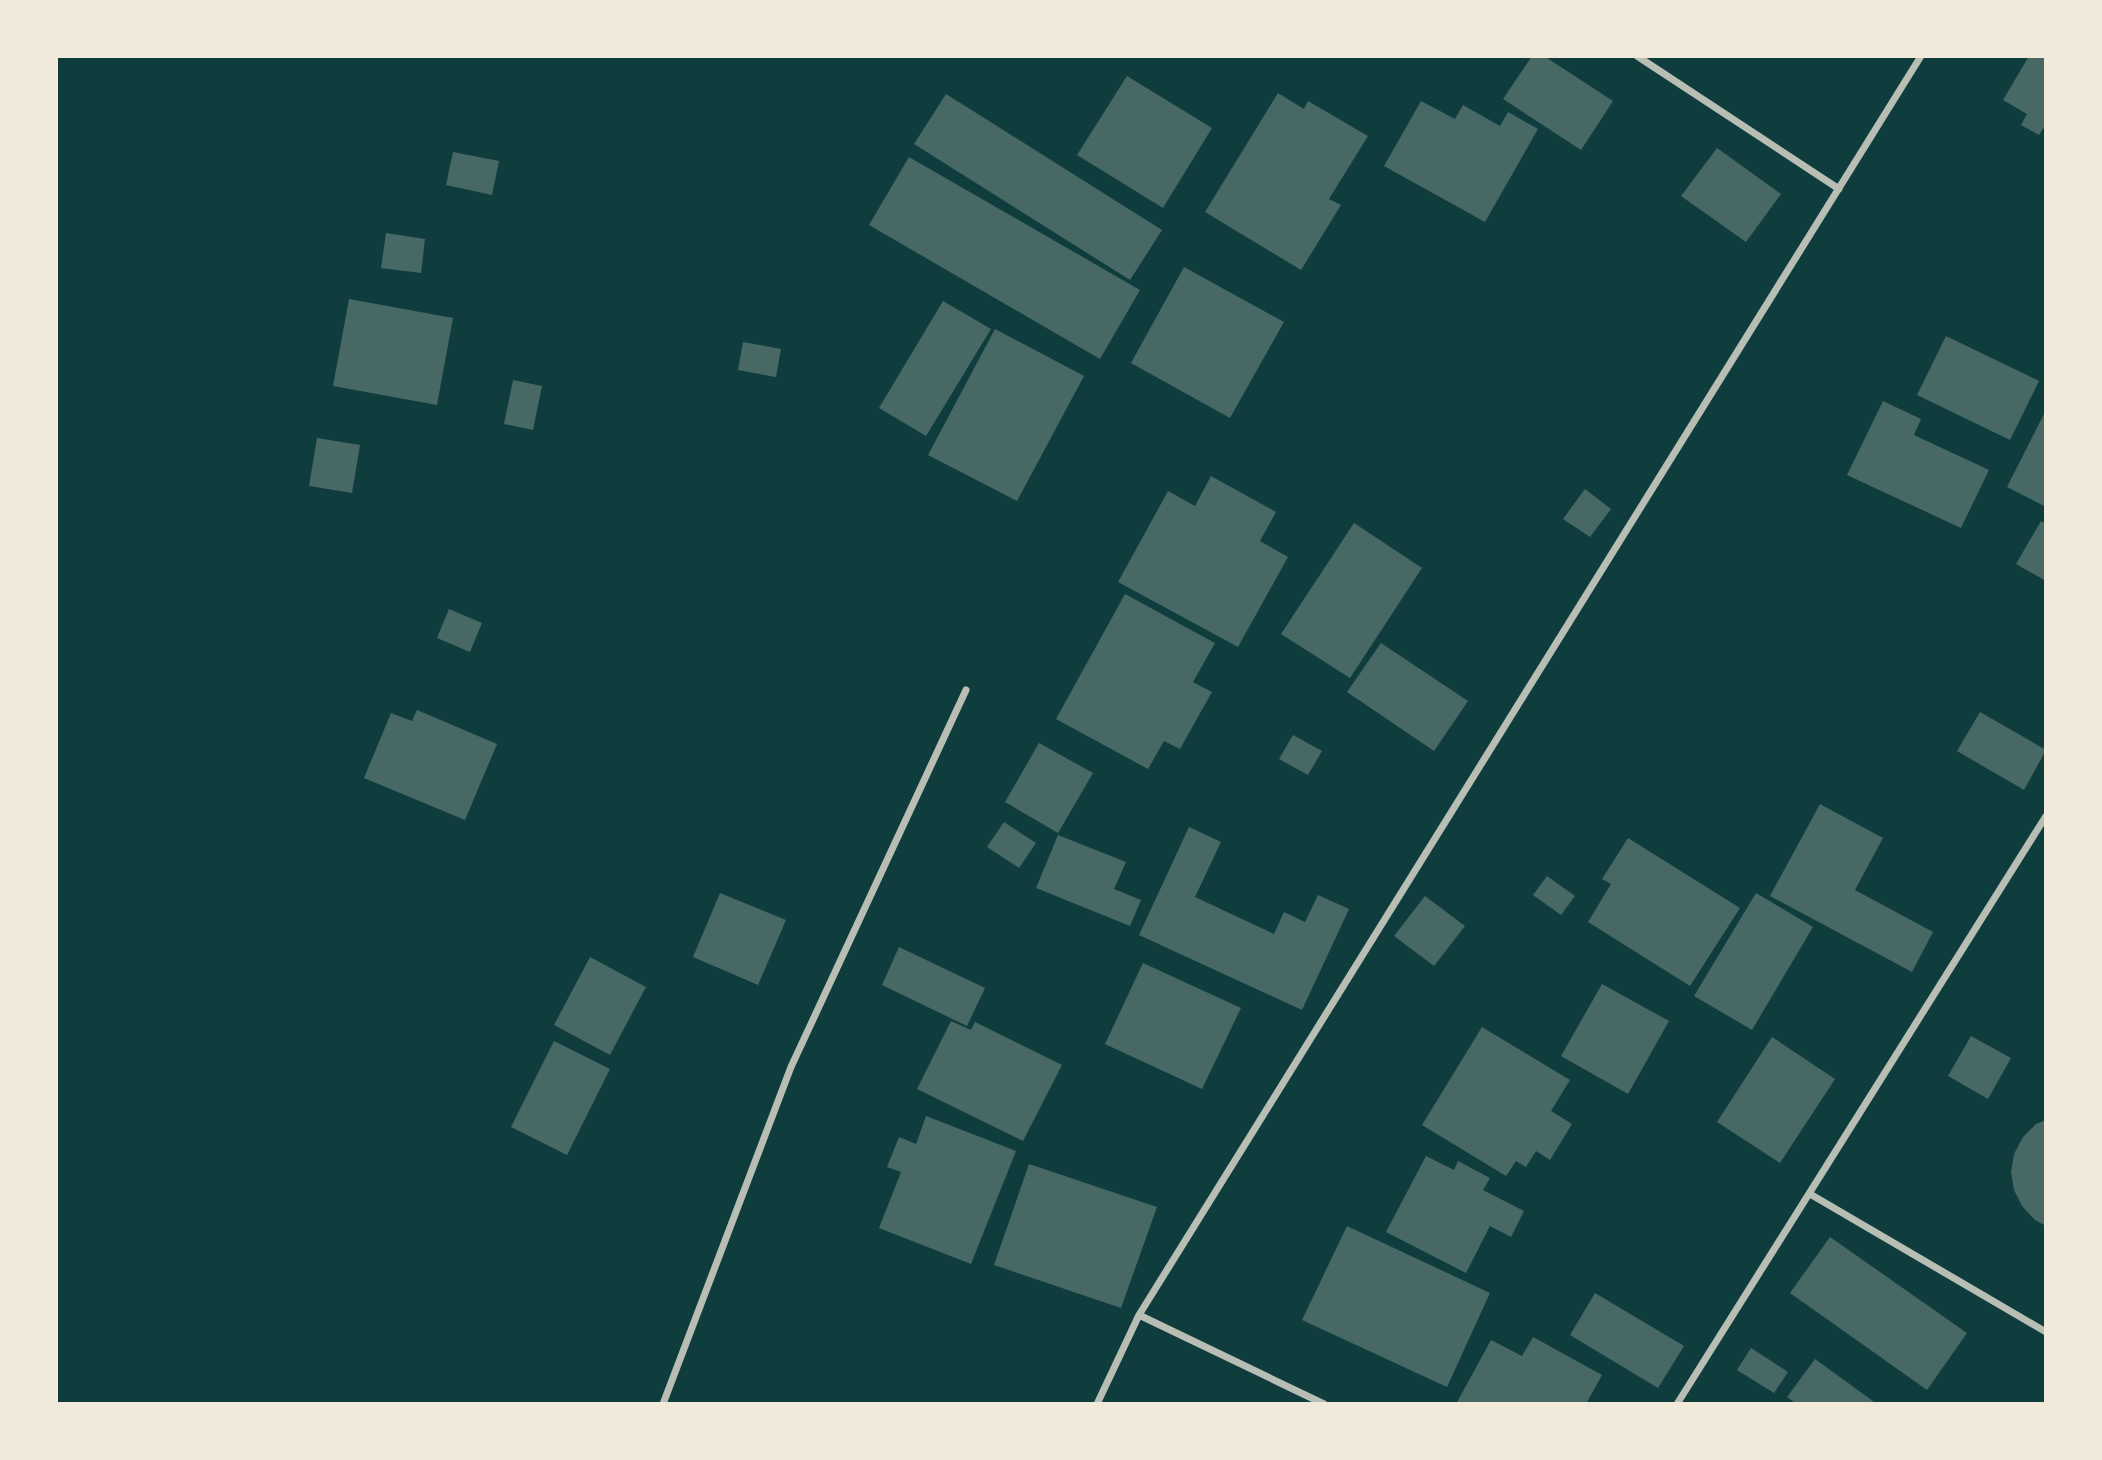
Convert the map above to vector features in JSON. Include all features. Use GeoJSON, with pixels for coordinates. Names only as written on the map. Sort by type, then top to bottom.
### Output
{"type":"FeatureCollection","features":[{"type":"Feature","properties":{"kind":"street"},"geometry":{"type":"LineString","coordinates":[[1637,56],[1839,189]]}},
{"type":"Feature","properties":{"kind":"street"},"geometry":{"type":"LineString","coordinates":[[1097,1404],[1139,1315],[1921,56]]}},
{"type":"Feature","properties":{"kind":"street"},"geometry":{"type":"LineString","coordinates":[[663,1404],[791,1067],[965,691]]}},
{"type":"Feature","properties":{"kind":"street"},"geometry":{"type":"LineString","coordinates":[[1677,1404],[2046,816]]}},
{"type":"Feature","properties":{"kind":"street"},"geometry":{"type":"LineString","coordinates":[[1810,1194],[2046,1332]]}},
{"type":"Feature","properties":{"kind":"street"},"geometry":{"type":"LineString","coordinates":[[1139,1315],[1324,1404]]}},
{"type":"Feature","properties":{"kind":"building"},"geometry":{"type":"Polygon","coordinates":[[[1532,56],[1544,56],[1613,101],[1581,150],[1503,99],[1532,56]]]}},
{"type":"Feature","properties":{"kind":"building"},"geometry":{"type":"Polygon","coordinates":[[[2029,56],[2046,56],[2046,124],[2039,135],[2021,125],[2027,114],[2003,100],[2029,56]]]}},
{"type":"Feature","properties":{"kind":"building"},"geometry":{"type":"Polygon","coordinates":[[[1127,76],[1212,128],[1163,208],[1077,155],[1127,76]]]}},
{"type":"Feature","properties":{"kind":"building"},"geometry":{"type":"Polygon","coordinates":[[[1278,93],[1304,109],[1308,101],[1368,136],[1329,199],[1341,205],[1301,270],[1205,212],[1278,93]]]}},
{"type":"Feature","properties":{"kind":"building"},"geometry":{"type":"Polygon","coordinates":[[[946,94],[1162,230],[1130,280],[914,144],[946,94]]]}},
{"type":"Feature","properties":{"kind":"building"},"geometry":{"type":"Polygon","coordinates":[[[1421,101],[1455,119],[1463,105],[1500,126],[1508,112],[1538,129],[1485,222],[1384,166],[1421,101]]]}},
{"type":"Feature","properties":{"kind":"building"},"geometry":{"type":"Polygon","coordinates":[[[1717,148],[1781,194],[1746,242],[1681,196],[1717,148]]]}},
{"type":"Feature","properties":{"kind":"building"},"geometry":{"type":"Polygon","coordinates":[[[453,152],[499,161],[492,195],[446,185],[453,152]]]}},
{"type":"Feature","properties":{"kind":"building"},"geometry":{"type":"Polygon","coordinates":[[[909,157],[1140,290],[1100,359],[869,225],[909,157]]]}},
{"type":"Feature","properties":{"kind":"building"},"geometry":{"type":"Polygon","coordinates":[[[386,233],[425,239],[421,273],[381,268],[386,233]]]}},
{"type":"Feature","properties":{"kind":"building"},"geometry":{"type":"Polygon","coordinates":[[[1184,267],[1284,322],[1230,418],[1131,363],[1184,267]]]}},
{"type":"Feature","properties":{"kind":"building"},"geometry":{"type":"Polygon","coordinates":[[[349,299],[453,318],[437,405],[333,386],[349,299]]]}},
{"type":"Feature","properties":{"kind":"building"},"geometry":{"type":"Polygon","coordinates":[[[943,301],[991,329],[926,436],[879,408],[943,301]]]}},
{"type":"Feature","properties":{"kind":"building"},"geometry":{"type":"Polygon","coordinates":[[[995,329],[1084,376],[1017,501],[928,455],[995,329]]]}},
{"type":"Feature","properties":{"kind":"building"},"geometry":{"type":"Polygon","coordinates":[[[1946,336],[2039,381],[2010,440],[1917,395],[1946,336]]]}},
{"type":"Feature","properties":{"kind":"building"},"geometry":{"type":"Polygon","coordinates":[[[743,342],[781,349],[776,377],[738,370],[743,342]]]}},
{"type":"Feature","properties":{"kind":"building"},"geometry":{"type":"Polygon","coordinates":[[[513,380],[542,386],[533,430],[504,424],[513,380]]]}},
{"type":"Feature","properties":{"kind":"building"},"geometry":{"type":"Polygon","coordinates":[[[1883,401],[1921,419],[1914,435],[1989,470],[1961,528],[1847,475],[1883,401]]]}},
{"type":"Feature","properties":{"kind":"building"},"geometry":{"type":"Polygon","coordinates":[[[2046,410],[2046,507],[2007,487],[2046,410]]]}},
{"type":"Feature","properties":{"kind":"building"},"geometry":{"type":"Polygon","coordinates":[[[317,438],[360,445],[352,493],[309,486],[317,438]]]}},
{"type":"Feature","properties":{"kind":"building"},"geometry":{"type":"Polygon","coordinates":[[[1211,476],[1276,512],[1260,541],[1288,557],[1238,647],[1118,582],[1168,491],[1195,506],[1211,476]]]}},
{"type":"Feature","properties":{"kind":"building"},"geometry":{"type":"Polygon","coordinates":[[[1585,489],[1611,509],[1590,537],[1563,519],[1585,489]]]}},
{"type":"Feature","properties":{"kind":"building"},"geometry":{"type":"Polygon","coordinates":[[[2041,521],[2046,524],[2046,581],[2016,564],[2041,521]]]}},
{"type":"Feature","properties":{"kind":"building"},"geometry":{"type":"Polygon","coordinates":[[[1354,523],[1422,568],[1350,678],[1281,634],[1354,523]]]}},
{"type":"Feature","properties":{"kind":"building"},"geometry":{"type":"Polygon","coordinates":[[[1125,594],[1215,643],[1193,682],[1212,692],[1180,749],[1164,741],[1148,769],[1056,719],[1125,594]]]}},
{"type":"Feature","properties":{"kind":"building"},"geometry":{"type":"Polygon","coordinates":[[[449,609],[482,623],[470,652],[437,638],[449,609]]]}},
{"type":"Feature","properties":{"kind":"building"},"geometry":{"type":"Polygon","coordinates":[[[1381,643],[1468,701],[1434,751],[1347,692],[1381,643]]]}},
{"type":"Feature","properties":{"kind":"building"},"geometry":{"type":"Polygon","coordinates":[[[417,710],[497,744],[465,820],[364,778],[391,713],[412,721],[417,710]]]}},
{"type":"Feature","properties":{"kind":"building"},"geometry":{"type":"Polygon","coordinates":[[[1980,712],[2046,750],[2024,790],[1957,751],[1980,712]]]}},
{"type":"Feature","properties":{"kind":"building"},"geometry":{"type":"Polygon","coordinates":[[[1293,735],[1322,751],[1308,775],[1279,759],[1293,735]]]}},
{"type":"Feature","properties":{"kind":"building"},"geometry":{"type":"Polygon","coordinates":[[[1039,743],[1093,773],[1058,833],[1005,802],[1039,743]]]}},
{"type":"Feature","properties":{"kind":"building"},"geometry":{"type":"Polygon","coordinates":[[[1820,804],[1883,838],[1855,890],[1933,932],[1912,972],[1770,896],[1820,804]]]}},
{"type":"Feature","properties":{"kind":"building"},"geometry":{"type":"Polygon","coordinates":[[[1004,822],[1036,843],[1019,868],[987,847],[1004,822]]]}},
{"type":"Feature","properties":{"kind":"building"},"geometry":{"type":"Polygon","coordinates":[[[1189,827],[1221,842],[1195,897],[1274,934],[1284,912],[1305,922],[1318,895],[1349,909],[1302,1010],[1139,935],[1189,827]]]}},
{"type":"Feature","properties":{"kind":"building"},"geometry":{"type":"Polygon","coordinates":[[[1058,835],[1126,862],[1114,889],[1141,900],[1130,926],[1036,888],[1058,835]]]}},
{"type":"Feature","properties":{"kind":"building"},"geometry":{"type":"Polygon","coordinates":[[[1628,838],[1740,908],[1690,986],[1588,922],[1611,884],[1602,879],[1628,838]]]}},
{"type":"Feature","properties":{"kind":"building"},"geometry":{"type":"Polygon","coordinates":[[[1547,876],[1575,896],[1561,915],[1533,895],[1547,876]]]}},
{"type":"Feature","properties":{"kind":"building"},"geometry":{"type":"Polygon","coordinates":[[[720,893],[786,920],[758,985],[693,957],[720,893]]]}},
{"type":"Feature","properties":{"kind":"building"},"geometry":{"type":"Polygon","coordinates":[[[1756,893],[1813,927],[1752,1030],[1694,996],[1756,893]]]}},
{"type":"Feature","properties":{"kind":"building"},"geometry":{"type":"Polygon","coordinates":[[[1425,896],[1465,926],[1434,966],[1394,936],[1425,896]]]}},
{"type":"Feature","properties":{"kind":"building"},"geometry":{"type":"Polygon","coordinates":[[[899,947],[985,988],[967,1026],[882,985],[899,947]]]}},
{"type":"Feature","properties":{"kind":"building"},"geometry":{"type":"Polygon","coordinates":[[[590,957],[646,987],[610,1055],[554,1025],[590,957]]]}},
{"type":"Feature","properties":{"kind":"building"},"geometry":{"type":"Polygon","coordinates":[[[1143,963],[1241,1008],[1202,1089],[1105,1044],[1143,963]]]}},
{"type":"Feature","properties":{"kind":"building"},"geometry":{"type":"Polygon","coordinates":[[[1602,984],[1669,1021],[1628,1094],[1561,1056],[1602,984]]]}},
{"type":"Feature","properties":{"kind":"building"},"geometry":{"type":"Polygon","coordinates":[[[951,1021],[971,1030],[975,1022],[1062,1065],[1023,1141],[917,1089],[951,1021]]]}},
{"type":"Feature","properties":{"kind":"building"},"geometry":{"type":"Polygon","coordinates":[[[1482,1027],[1570,1080],[1551,1111],[1572,1124],[1550,1160],[1536,1151],[1526,1167],[1516,1161],[1506,1176],[1422,1125],[1482,1027]]]}},
{"type":"Feature","properties":{"kind":"building"},"geometry":{"type":"Polygon","coordinates":[[[1971,1036],[2011,1058],[1988,1099],[1948,1076],[1971,1036]]]}},
{"type":"Feature","properties":{"kind":"building"},"geometry":{"type":"Polygon","coordinates":[[[1772,1037],[1835,1079],[1780,1163],[1717,1122],[1772,1037]]]}},
{"type":"Feature","properties":{"kind":"building"},"geometry":{"type":"Polygon","coordinates":[[[554,1041],[610,1069],[567,1155],[511,1127],[554,1041]]]}},
{"type":"Feature","properties":{"kind":"building"},"geometry":{"type":"Polygon","coordinates":[[[926,1116],[1016,1151],[971,1264],[879,1228],[901,1172],[887,1167],[899,1137],[916,1144],[926,1116]]]}},
{"type":"Feature","properties":{"kind":"building"},"geometry":{"type":"Polygon","coordinates":[[[2046,1120],[2046,1226],[2035,1220],[2022,1206],[2014,1190],[2011,1172],[2014,1154],[2023,1137],[2036,1124],[2046,1120]]]}},
{"type":"Feature","properties":{"kind":"building"},"geometry":{"type":"Polygon","coordinates":[[[1426,1156],[1454,1170],[1458,1161],[1490,1178],[1483,1190],[1524,1211],[1511,1237],[1490,1226],[1466,1273],[1386,1232],[1426,1156]]]}},
{"type":"Feature","properties":{"kind":"building"},"geometry":{"type":"Polygon","coordinates":[[[1029,1164],[1157,1207],[1121,1308],[994,1265],[1029,1164]]]}},
{"type":"Feature","properties":{"kind":"building"},"geometry":{"type":"Polygon","coordinates":[[[1347,1226],[1490,1293],[1447,1387],[1302,1320],[1347,1226]]]}},
{"type":"Feature","properties":{"kind":"building"},"geometry":{"type":"Polygon","coordinates":[[[1830,1237],[1967,1333],[1927,1390],[1790,1293],[1830,1237]]]}},
{"type":"Feature","properties":{"kind":"building"},"geometry":{"type":"Polygon","coordinates":[[[1595,1293],[1684,1346],[1658,1388],[1570,1335],[1595,1293]]]}},
{"type":"Feature","properties":{"kind":"building"},"geometry":{"type":"Polygon","coordinates":[[[1533,1337],[1602,1375],[1586,1404],[1456,1404],[1491,1340],[1522,1356],[1533,1337]]]}},
{"type":"Feature","properties":{"kind":"building"},"geometry":{"type":"Polygon","coordinates":[[[1751,1348],[1788,1372],[1774,1393],[1737,1370],[1751,1348]]]}},
{"type":"Feature","properties":{"kind":"building"},"geometry":{"type":"Polygon","coordinates":[[[1815,1359],[1877,1404],[1797,1404],[1787,1397],[1815,1359]]]}}]}
